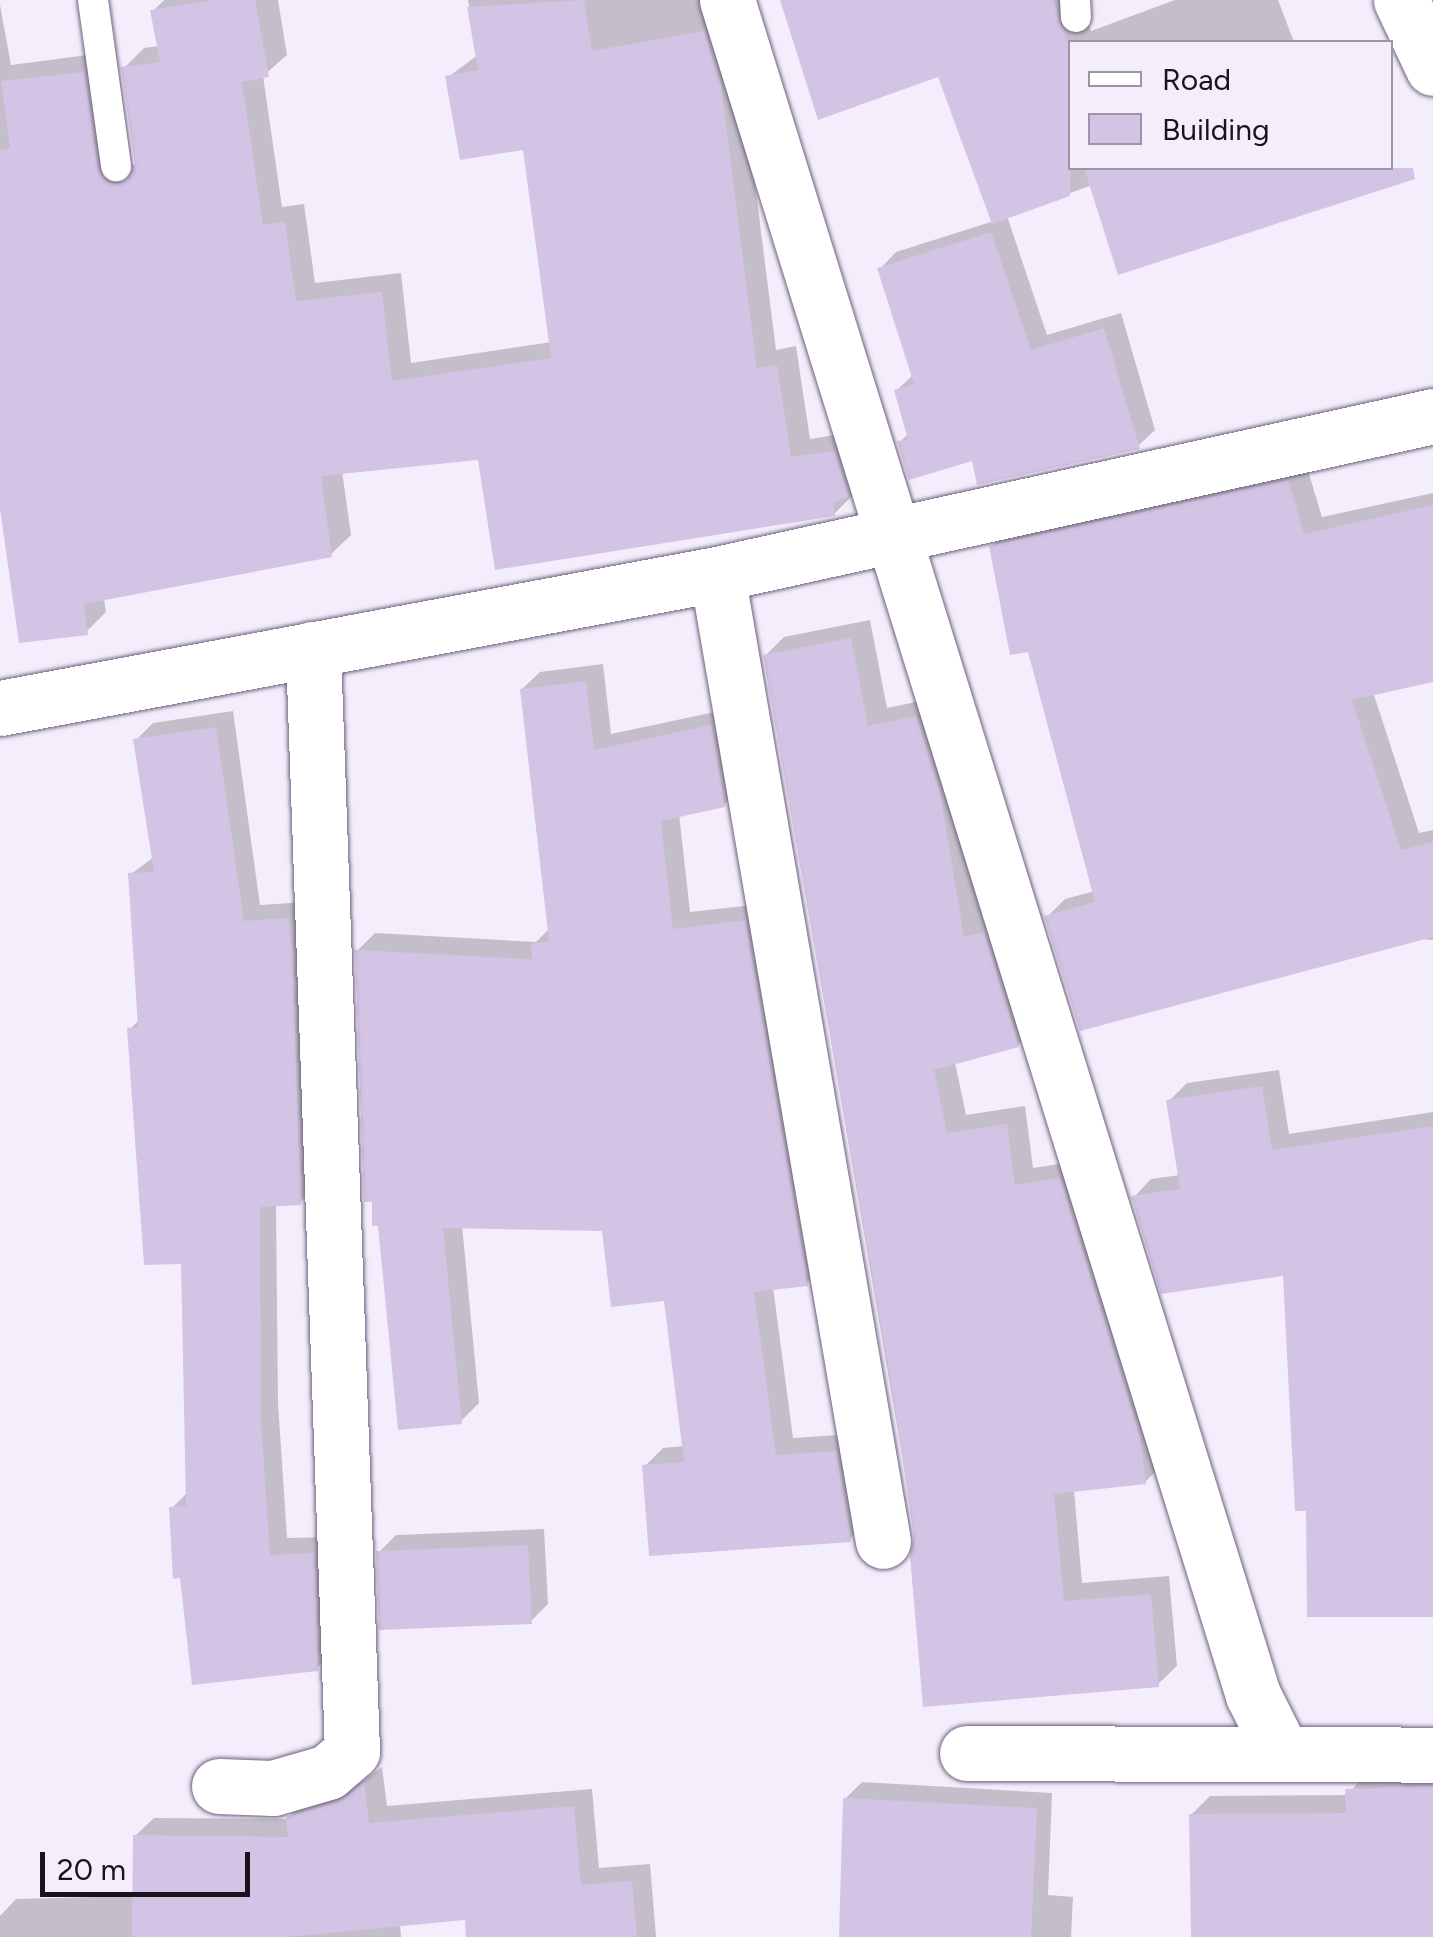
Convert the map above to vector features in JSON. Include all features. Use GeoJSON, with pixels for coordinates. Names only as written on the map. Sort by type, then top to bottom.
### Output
{"type":"FeatureCollection","features":[{"type":"Feature","properties":{"kind":"street"},"geometry":{"type":"LineString","coordinates":[[727,0],[1258,1708],[1282,1753]]}},
{"type":"Feature","properties":{"kind":"street"},"geometry":{"type":"LineString","coordinates":[[1401,0],[1433,68]]}},
{"type":"Feature","properties":{"kind":"street"},"geometry":{"type":"LineString","coordinates":[[0,708],[717,574],[890,531],[1433,416]]}},
{"type":"Feature","properties":{"kind":"street"},"geometry":{"type":"LineString","coordinates":[[717,574],[883,1541]]}},
{"type":"Feature","properties":{"kind":"street"},"geometry":{"type":"LineString","coordinates":[[218,1786],[273,1788],[328,1772],[352,1751],[313,649]]}},
{"type":"Feature","properties":{"kind":"street"},"geometry":{"type":"LineString","coordinates":[[967,1753],[1433,1755]]}},
{"type":"Feature","properties":{"kind":"lane"},"geometry":{"type":"LineString","coordinates":[[94,0],[116,166]]}},
{"type":"Feature","properties":{"kind":"building"},"geometry":{"type":"Polygon","coordinates":[[[213,0],[255,0],[269,77],[242,82],[263,225],[285,222],[296,301],[382,292],[392,381],[551,358],[523,150],[460,160],[445,76],[478,70],[467,7],[584,0],[592,51],[704,31],[721,86],[757,368],[777,365],[791,457],[834,451],[849,497],[833,502],[835,516],[495,570],[478,460],[321,476],[332,557],[84,604],[88,635],[19,643],[0,509],[0,150],[10,148],[1,81],[84,72],[98,170],[108,183],[120,184],[135,164],[121,67],[160,62],[150,10],[213,0]]]}},
{"type":"Feature","properties":{"kind":"building"},"geometry":{"type":"Polygon","coordinates":[[[780,0],[1053,0],[1068,42],[1070,196],[992,224],[938,77],[818,120],[780,0]]]}},
{"type":"Feature","properties":{"kind":"building"},"geometry":{"type":"Polygon","coordinates":[[[1413,168],[1415,179],[1118,275],[1085,170],[1413,168]]]}},
{"type":"Feature","properties":{"kind":"building"},"geometry":{"type":"Polygon","coordinates":[[[991,232],[1031,350],[1104,328],[1140,449],[977,485],[972,461],[909,480],[897,441],[908,440],[894,390],[914,384],[877,268],[991,232]]]}},
{"type":"Feature","properties":{"kind":"building"},"geometry":{"type":"Polygon","coordinates":[[[1288,480],[1304,534],[1433,505],[1433,682],[1352,700],[1401,850],[1433,842],[1433,937],[1080,1031],[1044,916],[1095,902],[1028,652],[1010,655],[989,546],[1288,480]]]}},
{"type":"Feature","properties":{"kind":"building"},"geometry":{"type":"Polygon","coordinates":[[[851,638],[868,726],[916,716],[940,793],[964,937],[984,932],[1019,1047],[934,1070],[947,1133],[1007,1124],[1015,1185],[1060,1178],[1140,1438],[1146,1484],[1054,1494],[1064,1601],[1151,1594],[1159,1687],[923,1707],[910,1556],[914,1536],[892,1388],[763,655],[851,638]]]}},
{"type":"Feature","properties":{"kind":"building"},"geometry":{"type":"Polygon","coordinates":[[[586,681],[594,750],[711,725],[725,807],[661,821],[673,929],[745,920],[808,1286],[754,1292],[776,1455],[836,1451],[851,1542],[649,1556],[642,1465],[684,1462],[664,1301],[611,1307],[602,1231],[443,1228],[462,1424],[398,1430],[378,1226],[372,1226],[372,1202],[364,1202],[355,950],[532,959],[531,944],[549,941],[520,689],[586,681]]]}},
{"type":"Feature","properties":{"kind":"building"},"geometry":{"type":"Polygon","coordinates":[[[216,727],[244,921],[289,918],[301,1205],[260,1207],[261,1421],[270,1555],[314,1553],[318,1671],[192,1685],[180,1578],[173,1579],[169,1507],[186,1506],[181,1264],[144,1265],[127,1028],[138,1027],[128,873],[154,872],[133,739],[216,727]]]}},
{"type":"Feature","properties":{"kind":"building"},"geometry":{"type":"Polygon","coordinates":[[[1262,1086],[1272,1150],[1433,1126],[1433,1617],[1307,1617],[1306,1511],[1295,1511],[1283,1276],[1161,1294],[1131,1196],[1180,1189],[1166,1100],[1262,1086]]]}},
{"type":"Feature","properties":{"kind":"building"},"geometry":{"type":"Polygon","coordinates":[[[528,1545],[532,1624],[379,1630],[376,1551],[528,1545]]]}},
{"type":"Feature","properties":{"kind":"building"},"geometry":{"type":"Polygon","coordinates":[[[364,1782],[369,1823],[574,1806],[581,1885],[632,1881],[637,1937],[466,1937],[465,1920],[287,1937],[132,1937],[133,1835],[288,1837],[286,1817],[337,1802],[364,1782]]]}},
{"type":"Feature","properties":{"kind":"building"},"geometry":{"type":"Polygon","coordinates":[[[1433,1786],[1433,1937],[1191,1937],[1189,1814],[1346,1813],[1345,1789],[1433,1786]]]}},
{"type":"Feature","properties":{"kind":"building"},"geometry":{"type":"Polygon","coordinates":[[[843,1798],[1037,1808],[1031,1937],[839,1937],[843,1798]]]}}]}
